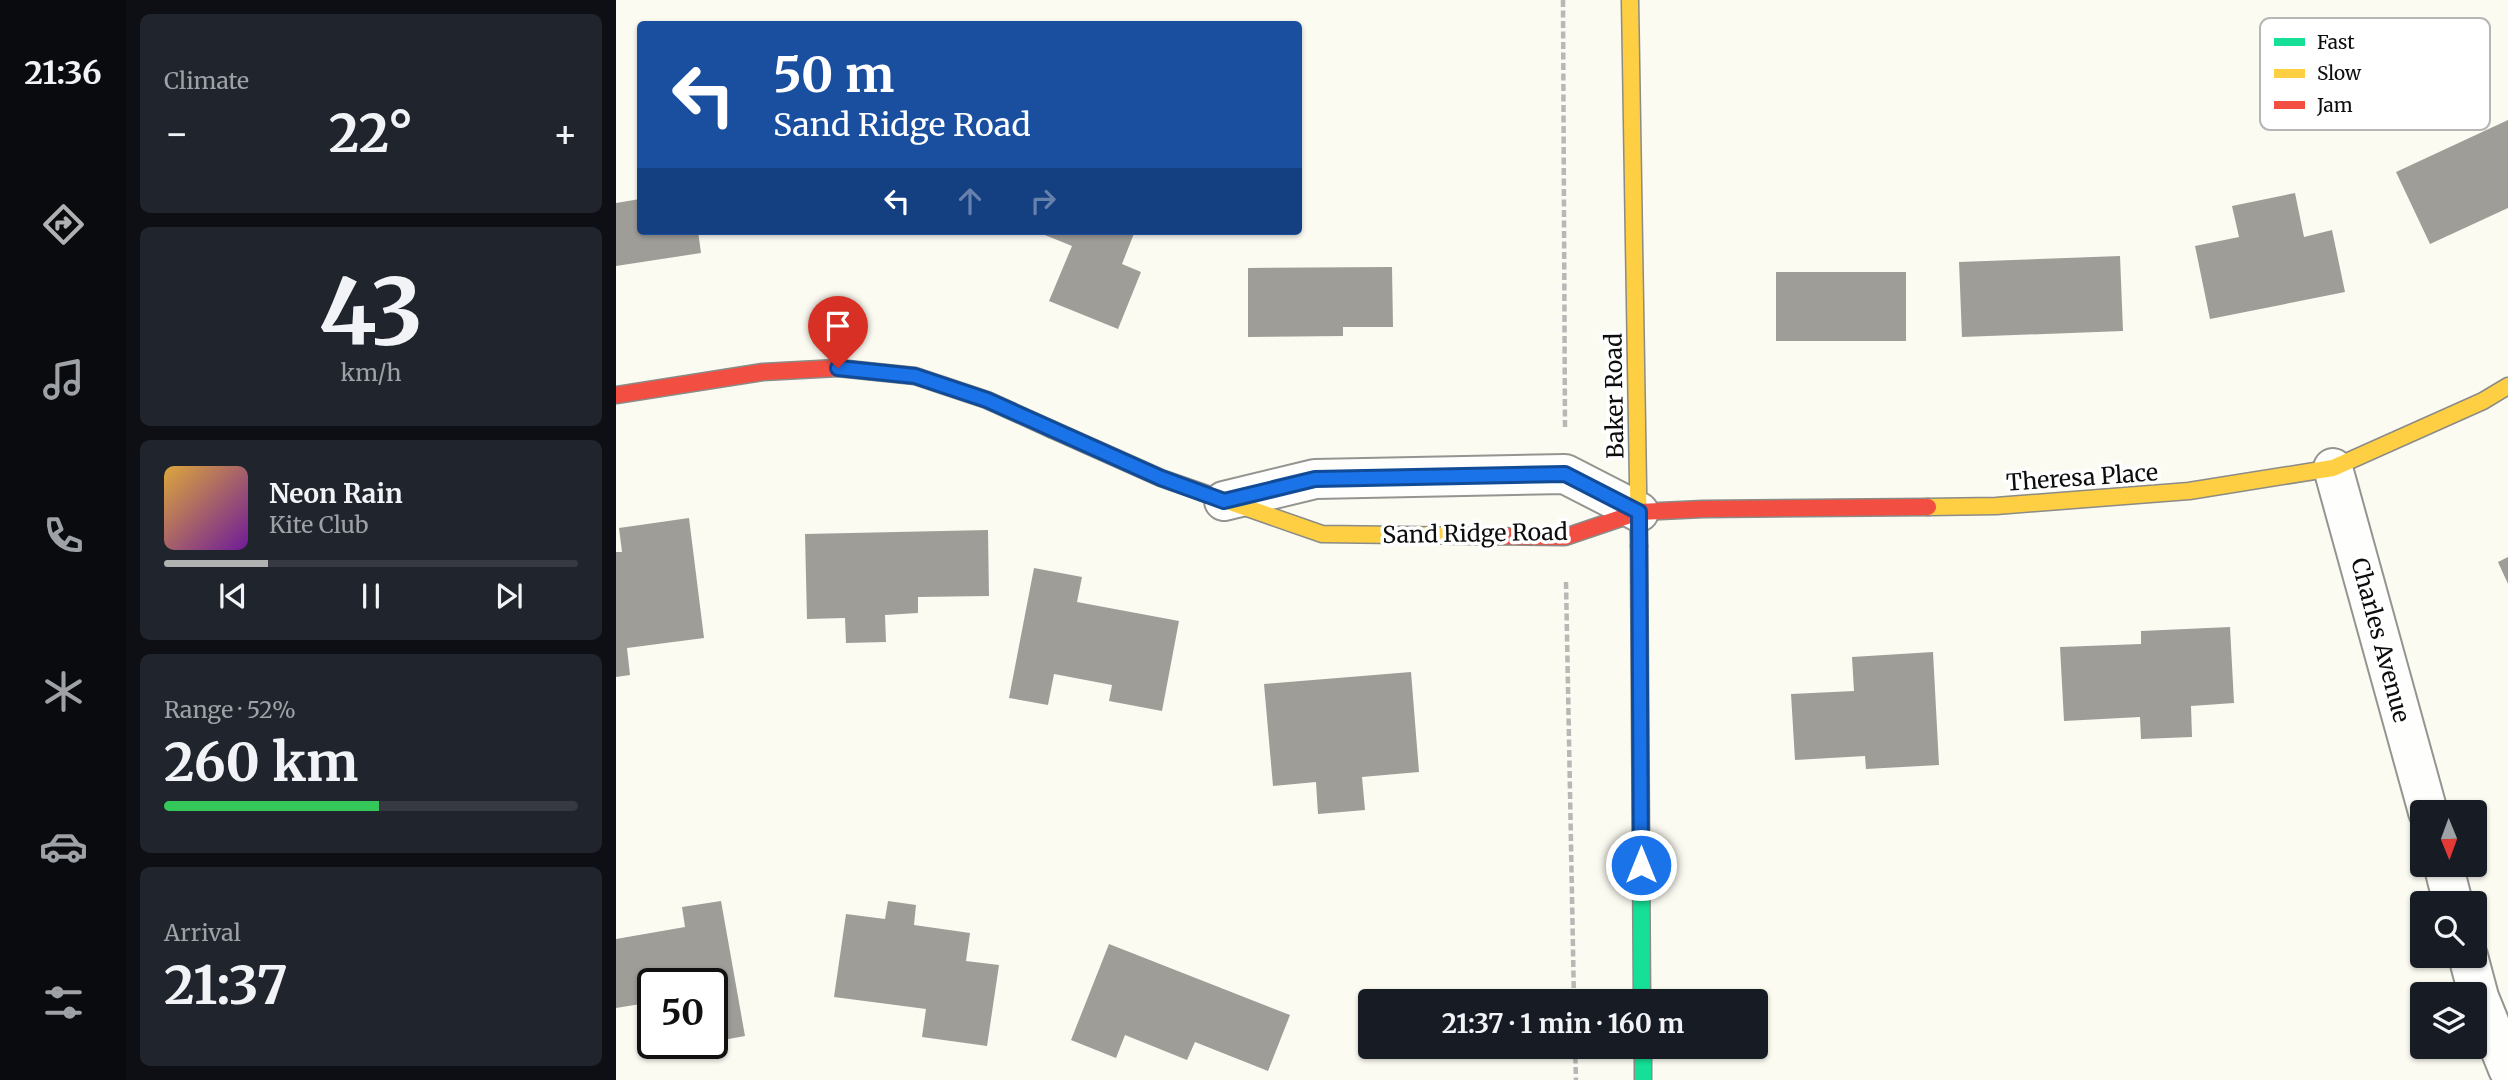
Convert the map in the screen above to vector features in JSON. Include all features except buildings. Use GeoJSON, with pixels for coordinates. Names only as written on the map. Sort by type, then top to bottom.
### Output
{"type":"FeatureCollection","features":[{"type":"Feature","properties":{"kind":"street","name":"Baker Road"},"geometry":{"type":"LineString","coordinates":[[1630,0],[1639,512],[1642,989]]}},
{"type":"Feature","properties":{"kind":"street","name":"Sand Ridge Road"},"geometry":{"type":"LineString","coordinates":[[616,396],[763,372],[838,368],[915,376],[987,400],[1161,478],[1322,534],[1565,537],[1639,512]]}},
{"type":"Feature","properties":{"kind":"street","name":"Theresa Place"},"geometry":{"type":"LineString","coordinates":[[1639,512],[1996,506],[2189,491],[2333,468],[2483,401],[2508,386]]}},
{"type":"Feature","properties":{"kind":"street","name":"Charles Avenue"},"geometry":{"type":"LineString","coordinates":[[2333,468],[2425,800]]}},
{"type":"Feature","properties":{"kind":"street"},"geometry":{"type":"LineString","coordinates":[[1224,501],[1315,479],[1565,474],[1639,512]]}},
{"type":"Feature","properties":{"kind":"street"},"geometry":{"type":"LineString","coordinates":[[2471,968],[2479,997],[2508,1069]]}},
{"type":"Feature","properties":{"kind":"street"},"geometry":{"type":"LineString","coordinates":[[1643,1059],[1643,1080]]}},
{"type":"Feature","properties":{"kind":"path"},"geometry":{"type":"LineString","coordinates":[[1575,1059],[1576,1080]]}},
{"type":"Feature","properties":{"kind":"traffic: fast"},"geometry":{"type":"LineString","coordinates":[[1639,546],[1642,989]]}},
{"type":"Feature","properties":{"kind":"traffic: fast"},"geometry":{"type":"LineString","coordinates":[[1643,1059],[1643,1080]]}},
{"type":"Feature","properties":{"kind":"traffic: slow"},"geometry":{"type":"LineString","coordinates":[[1630,0],[1639,546]]}},
{"type":"Feature","properties":{"kind":"traffic: slow"},"geometry":{"type":"LineString","coordinates":[[1928,507],[1996,506],[2189,491],[2333,468],[2483,401],[2508,386]]}},
{"type":"Feature","properties":{"kind":"traffic: slow"},"geometry":{"type":"LineString","coordinates":[[1051,429],[1161,478],[1322,534],[1479,536]]}},
{"type":"Feature","properties":{"kind":"traffic: jam"},"geometry":{"type":"LineString","coordinates":[[616,395],[763,372],[838,368],[915,376],[987,400],[1051,429]]}},
{"type":"Feature","properties":{"kind":"traffic: jam"},"geometry":{"type":"LineString","coordinates":[[1479,536],[1565,537],[1639,512],[1928,507]]}},
{"type":"Feature","properties":{"kind":"route"},"geometry":{"type":"LineString","coordinates":[[838,368],[915,376],[987,400],[1161,478],[1224,501],[1315,479],[1565,474],[1639,512],[1641,865]]}}]}
